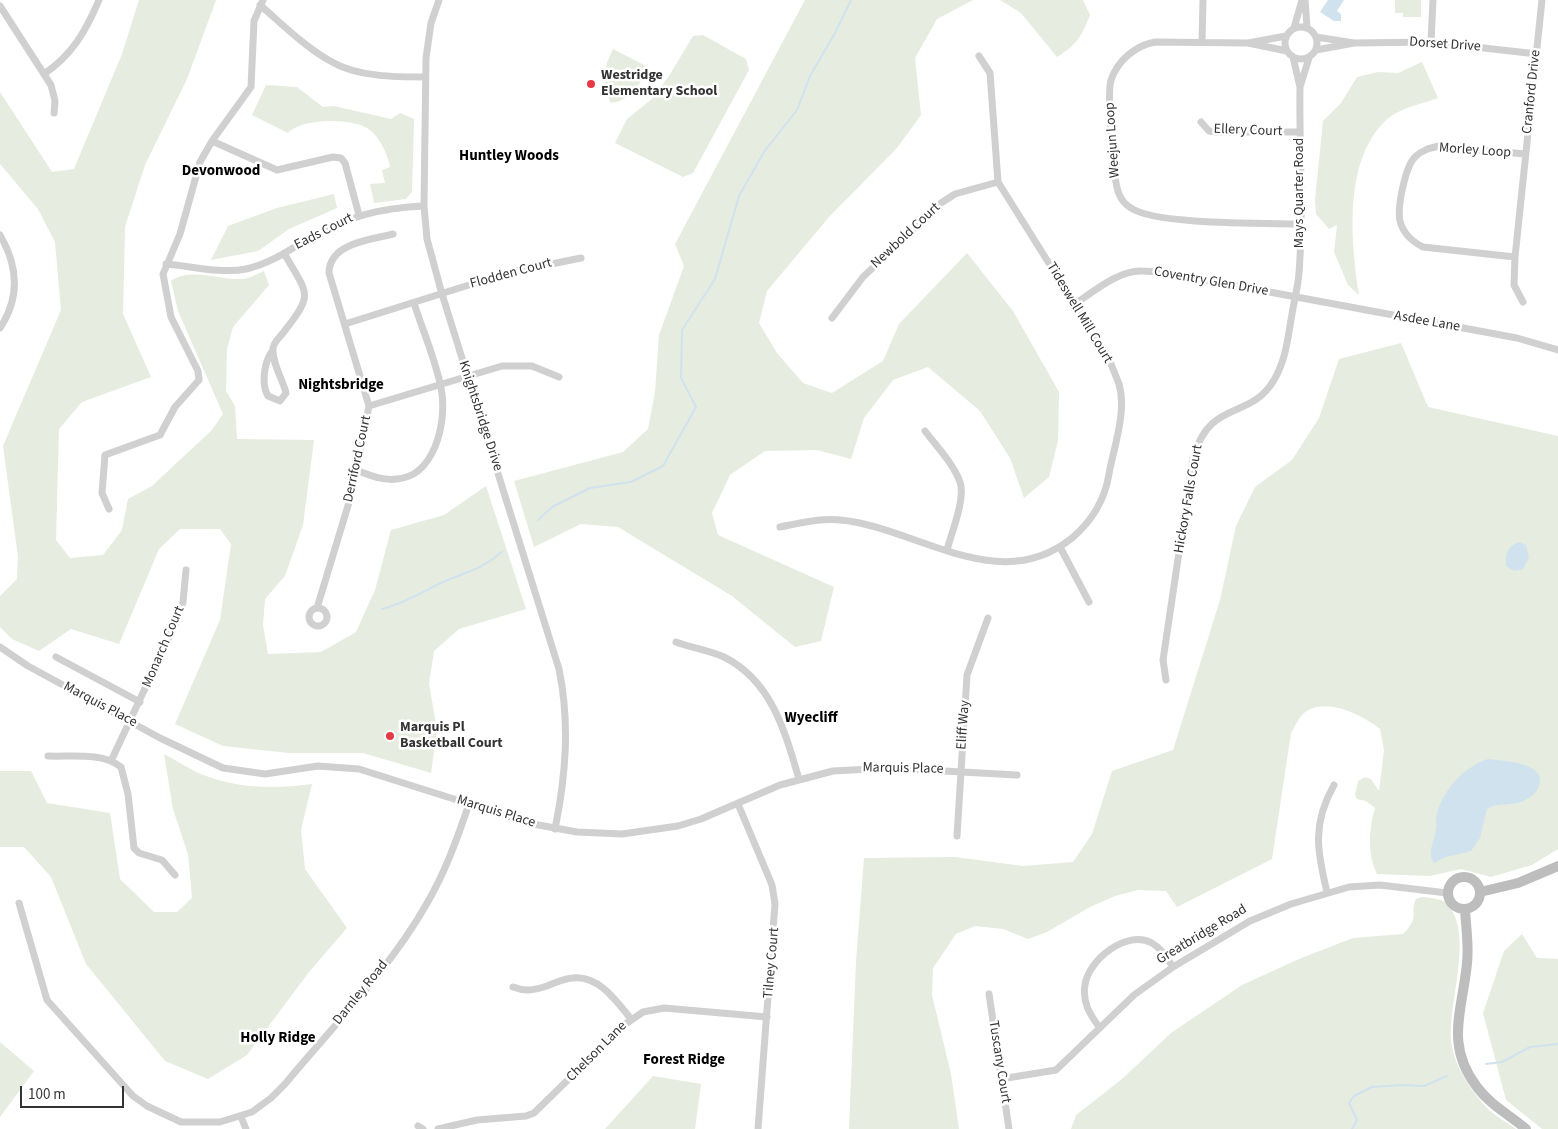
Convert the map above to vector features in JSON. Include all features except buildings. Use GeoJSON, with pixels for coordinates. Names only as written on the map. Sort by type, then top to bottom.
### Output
{"type":"FeatureCollection","features":[{"type":"Feature","properties":{"kind":"street"},"geometry":{"type":"LineString","coordinates":[[44,74],[74,48],[87,27],[99,0]]}},
{"type":"Feature","properties":{"kind":"street","name":"Knightsbridge Drive"},"geometry":{"type":"LineString","coordinates":[[439,0],[428,40],[426,77],[424,206],[427,239],[467,376],[553,646],[562,684],[566,754],[555,829]]}},
{"type":"Feature","properties":{"kind":"street"},"geometry":{"type":"LineString","coordinates":[[1202,42],[1203,0]]}},
{"type":"Feature","properties":{"kind":"street"},"geometry":{"type":"LineString","coordinates":[[1302,0],[1294,28],[1286,36],[1284,44],[1287,51],[1293,57],[1308,58]]}},
{"type":"Feature","properties":{"kind":"street"},"geometry":{"type":"LineString","coordinates":[[1306,0],[1307,28],[1316,37],[1316,50]]}},
{"type":"Feature","properties":{"kind":"street"},"geometry":{"type":"LineString","coordinates":[[1431,42],[1432,0]]}},
{"type":"Feature","properties":{"kind":"street","name":"Cranford Drive"},"geometry":{"type":"LineString","coordinates":[[1523,302],[1514,285],[1515,258],[1542,0]]}},
{"type":"Feature","properties":{"kind":"street"},"geometry":{"type":"LineString","coordinates":[[109,509],[102,493],[106,455],[160,435],[175,407],[199,380],[198,371],[171,317],[163,283],[166,264],[180,234],[195,174],[212,141],[251,88],[254,21],[261,3],[314,50],[337,65],[381,74],[426,77]]}},
{"type":"Feature","properties":{"kind":"street"},"geometry":{"type":"LineString","coordinates":[[0,6],[44,74],[54,93],[54,113]]}},
{"type":"Feature","properties":{"kind":"street"},"geometry":{"type":"LineString","coordinates":[[1294,28],[1307,28]]}},
{"type":"Feature","properties":{"kind":"street","name":"Weejun Loop"},"geometry":{"type":"LineString","coordinates":[[1248,43],[1286,36]]}},
{"type":"Feature","properties":{"kind":"street","name":"Dorset Drive"},"geometry":{"type":"LineString","coordinates":[[1316,37],[1354,43]]}},
{"type":"Feature","properties":{"kind":"street","name":"Dorset Drive"},"geometry":{"type":"LineString","coordinates":[[1316,50],[1354,43],[1431,42],[1537,54]]}},
{"type":"Feature","properties":{"kind":"street","name":"Weejun Loop"},"geometry":{"type":"LineString","coordinates":[[1287,51],[1248,43],[1144,44],[1128,55],[1115,72],[1109,92],[1118,193],[1129,207],[1137,212],[1158,217],[1214,222],[1300,224]]}},
{"type":"Feature","properties":{"kind":"street","name":"Mays Quarter Road"},"geometry":{"type":"LineString","coordinates":[[1300,87],[1308,58],[1316,50]]}},
{"type":"Feature","properties":{"kind":"street","name":"Tideswell Mill Court"},"geometry":{"type":"LineString","coordinates":[[780,527],[812,520],[840,520],[872,526],[982,560],[1016,562],[1044,555],[1060,547],[1085,526],[1106,492],[1121,407],[1119,385],[1109,359],[998,182],[990,73],[979,56]]}},
{"type":"Feature","properties":{"kind":"street","name":"Mays Quarter Road"},"geometry":{"type":"LineString","coordinates":[[1293,57],[1300,87],[1299,275],[1294,298]]}},
{"type":"Feature","properties":{"kind":"street","name":"Ellery Court"},"geometry":{"type":"LineString","coordinates":[[1201,122],[1209,131],[1216,132],[1300,132]]}},
{"type":"Feature","properties":{"kind":"street"},"geometry":{"type":"LineString","coordinates":[[212,141],[277,170],[285,170],[333,156],[340,158],[345,163],[360,215]]}},
{"type":"Feature","properties":{"kind":"street","name":"Morley Loop"},"geometry":{"type":"LineString","coordinates":[[1515,258],[1423,248],[1414,243],[1400,221],[1402,196],[1406,170],[1414,158],[1426,149],[1439,146],[1525,154]]}},
{"type":"Feature","properties":{"kind":"street","name":"Newbold Court"},"geometry":{"type":"LineString","coordinates":[[832,318],[863,277],[933,209],[955,194],[998,182]]}},
{"type":"Feature","properties":{"kind":"street","name":"Eads Court"},"geometry":{"type":"LineString","coordinates":[[166,264],[241,269],[284,253],[325,230],[360,215],[385,209],[424,206]]}},
{"type":"Feature","properties":{"kind":"street","name":"Derriford Court"},"geometry":{"type":"LineString","coordinates":[[318,608],[350,499],[369,406],[329,274],[331,261],[343,249],[393,234]]}},
{"type":"Feature","properties":{"kind":"street"},"geometry":{"type":"LineString","coordinates":[[0,235],[10,253],[14,292],[12,309],[0,328]]}},
{"type":"Feature","properties":{"kind":"street"},"geometry":{"type":"LineString","coordinates":[[273,350],[286,393],[280,401],[268,396],[265,388],[266,362],[273,350],[274,344],[301,310],[305,300],[304,288],[284,253]]}},
{"type":"Feature","properties":{"kind":"street","name":"Flodden Court"},"geometry":{"type":"LineString","coordinates":[[345,324],[536,266],[581,258]]}},
{"type":"Feature","properties":{"kind":"street","name":"Coventry Glen Drive"},"geometry":{"type":"LineString","coordinates":[[1075,304],[1103,285],[1126,274],[1140,270],[1178,275],[1294,298]]}},
{"type":"Feature","properties":{"kind":"street","name":"Asdee Lane"},"geometry":{"type":"LineString","coordinates":[[1294,298],[1517,338],[1558,350]]}},
{"type":"Feature","properties":{"kind":"street","name":"Hickory Falls Court"},"geometry":{"type":"LineString","coordinates":[[1166,680],[1163,660],[1193,458],[1198,440],[1218,417],[1255,400],[1265,393],[1273,381],[1285,352],[1294,298]]}},
{"type":"Feature","properties":{"kind":"street"},"geometry":{"type":"LineString","coordinates":[[356,470],[375,478],[396,479],[411,475],[426,463],[434,448],[442,420],[442,392],[414,303]]}},
{"type":"Feature","properties":{"kind":"street"},"geometry":{"type":"LineString","coordinates":[[369,406],[488,369],[517,365],[540,368],[559,377]]}},
{"type":"Feature","properties":{"kind":"street"},"geometry":{"type":"LineString","coordinates":[[924,431],[950,463],[961,483],[960,500],[947,550]]}},
{"type":"Feature","properties":{"kind":"street"},"geometry":{"type":"LineString","coordinates":[[1060,547],[1089,602]]}},
{"type":"Feature","properties":{"kind":"street","name":"Monarch Court"},"geometry":{"type":"LineString","coordinates":[[111,761],[178,618],[183,602],[186,570]]}},
{"type":"Feature","properties":{"kind":"street","name":"Eliff Way"},"geometry":{"type":"LineString","coordinates":[[957,836],[967,675],[988,618]]}},
{"type":"Feature","properties":{"kind":"street"},"geometry":{"type":"LineString","coordinates":[[676,642],[725,658],[753,678],[778,716],[799,779]]}},
{"type":"Feature","properties":{"kind":"street","name":"Marquis Place"},"geometry":{"type":"LineString","coordinates":[[0,647],[28,666],[184,750],[234,771],[265,774],[318,766],[343,767],[371,772],[468,804],[555,829],[622,834],[654,832],[701,819],[799,779],[853,768],[961,770],[1018,775]]}},
{"type":"Feature","properties":{"kind":"street"},"geometry":{"type":"LineString","coordinates":[[56,657],[140,702]]}},
{"type":"Feature","properties":{"kind":"street"},"geometry":{"type":"LineString","coordinates":[[48,756],[94,757],[111,761],[121,767],[124,772],[134,848],[139,853],[162,860],[175,875]]}},
{"type":"Feature","properties":{"kind":"street"},"geometry":{"type":"LineString","coordinates":[[1327,892],[1318,851],[1318,840],[1324,803],[1334,785]]}},
{"type":"Feature","properties":{"kind":"street","name":"Darnley Road"},"geometry":{"type":"LineString","coordinates":[[19,903],[47,1000],[133,1096],[159,1114],[181,1122],[213,1123],[241,1117],[263,1105],[285,1084],[403,941],[426,905],[444,870],[468,804]]}},
{"type":"Feature","properties":{"kind":"street","name":"Tilney Court"},"geometry":{"type":"LineString","coordinates":[[738,804],[772,885],[775,904],[758,1129]]}},
{"type":"Feature","properties":{"kind":"street"},"geometry":{"type":"LineString","coordinates":[[1480,892],[1518,883],[1558,866]]}},
{"type":"Feature","properties":{"kind":"street"},"geometry":{"type":"LineString","coordinates":[[1465,877],[1477,884],[1480,892],[1478,902],[1465,910],[1454,907],[1447,893],[1453,880],[1465,877]]}},
{"type":"Feature","properties":{"kind":"street","name":"Greatbridge Road"},"geometry":{"type":"LineString","coordinates":[[1001,1079],[1056,1070],[1134,995],[1173,966],[1250,921],[1327,892],[1350,887],[1380,885],[1447,893]]}},
{"type":"Feature","properties":{"kind":"street"},"geometry":{"type":"LineString","coordinates":[[1465,910],[1468,961],[1458,1018],[1461,1052],[1470,1078],[1488,1100],[1526,1129]]}},
{"type":"Feature","properties":{"kind":"street"},"geometry":{"type":"LineString","coordinates":[[1100,1028],[1090,1015],[1084,993],[1087,977],[1096,962],[1125,941],[1140,940],[1156,946],[1173,966]]}},
{"type":"Feature","properties":{"kind":"street"},"geometry":{"type":"LineString","coordinates":[[513,987],[522,990],[533,990],[574,978],[594,982],[609,992],[631,1019]]}},
{"type":"Feature","properties":{"kind":"street","name":"Tuscany Court"},"geometry":{"type":"LineString","coordinates":[[989,994],[1009,1129]]}},
{"type":"Feature","properties":{"kind":"street","name":"Chelson Lane"},"geometry":{"type":"LineString","coordinates":[[438,1129],[477,1120],[526,1116],[534,1113],[631,1019],[643,1012],[664,1008],[767,1017]]}},
{"type":"Feature","properties":{"kind":"street"},"geometry":{"type":"LineString","coordinates":[[241,1117],[246,1129]]}},
{"type":"Feature","properties":{"kind":"shaded area"},"geometry":{"type":"Polygon","coordinates":[[[139,0],[216,0],[187,79],[145,165],[125,227],[123,314],[151,377],[82,402],[59,429],[56,540],[70,558],[103,555],[122,530],[128,499],[152,486],[212,430],[223,414],[178,311],[171,281],[178,277],[196,274],[245,279],[264,271],[269,285],[233,327],[227,349],[226,391],[235,406],[237,439],[314,440],[303,525],[285,576],[265,599],[263,625],[268,654],[321,652],[356,632],[375,590],[391,530],[444,515],[486,486],[526,609],[459,629],[434,651],[429,684],[437,729],[431,773],[363,753],[289,753],[223,746],[175,724],[220,620],[231,544],[220,529],[180,529],[159,549],[119,644],[71,629],[39,651],[12,639],[0,627],[0,596],[17,579],[18,557],[3,446],[61,310],[55,242],[38,209],[0,164],[0,92],[52,172],[74,169],[122,54],[139,0]]]}},
{"type":"Feature","properties":{"kind":"shaded area"},"geometry":{"type":"Polygon","coordinates":[[[805,0],[973,0],[937,19],[915,58],[921,115],[897,148],[829,217],[767,291],[759,323],[777,353],[803,383],[832,393],[883,361],[899,324],[967,253],[1013,311],[1059,392],[1058,441],[1049,477],[1024,498],[1010,458],[980,411],[928,367],[893,380],[864,418],[851,459],[817,450],[765,451],[730,475],[712,513],[718,535],[834,587],[821,641],[795,647],[732,596],[618,527],[581,524],[534,547],[514,481],[623,452],[648,429],[655,392],[659,335],[684,266],[675,244],[805,0]]]}},
{"type":"Feature","properties":{"kind":"shaded area"},"geometry":{"type":"Polygon","coordinates":[[[1000,0],[1083,0],[1090,15],[1078,39],[1070,48],[1057,57],[1021,13],[1000,0]]]}},
{"type":"Feature","properties":{"kind":"shaded area"},"geometry":{"type":"Polygon","coordinates":[[[1395,0],[1421,0],[1421,17],[1403,17],[1403,13],[1395,13],[1395,0]]]}},
{"type":"Feature","properties":{"kind":"shaded area"},"geometry":{"type":"Polygon","coordinates":[[[703,35],[746,59],[749,70],[693,173],[683,177],[615,143],[627,119],[652,99],[669,76],[693,36],[703,35]]]}},
{"type":"Feature","properties":{"kind":"shaded area"},"geometry":{"type":"Polygon","coordinates":[[[613,49],[646,66],[648,70],[637,87],[629,95],[624,99],[611,103],[606,88],[605,70],[613,49]]]}},
{"type":"Feature","properties":{"kind":"shaded area"},"geometry":{"type":"Polygon","coordinates":[[[1422,62],[1438,98],[1404,109],[1386,120],[1372,137],[1356,179],[1353,227],[1359,295],[1348,285],[1334,252],[1337,225],[1329,229],[1316,214],[1315,200],[1323,121],[1341,103],[1357,77],[1378,72],[1398,73],[1422,62]]]}},
{"type":"Feature","properties":{"kind":"shaded area"},"geometry":{"type":"Polygon","coordinates":[[[266,85],[297,87],[323,107],[334,106],[391,119],[400,113],[414,119],[412,192],[406,199],[374,203],[370,184],[385,183],[382,170],[390,167],[385,152],[374,133],[362,126],[340,121],[315,122],[304,124],[288,133],[252,115],[266,85]]]}},
{"type":"Feature","properties":{"kind":"shaded area"},"geometry":{"type":"Polygon","coordinates":[[[334,194],[337,208],[289,229],[258,251],[211,260],[228,226],[277,208],[334,194]]]}},
{"type":"Feature","properties":{"kind":"shaded area"},"geometry":{"type":"Polygon","coordinates":[[[1401,343],[1428,407],[1558,436],[1558,849],[1532,865],[1491,877],[1461,869],[1430,876],[1377,874],[1370,850],[1371,825],[1375,808],[1366,801],[1357,799],[1355,795],[1358,781],[1365,777],[1371,779],[1379,791],[1384,750],[1380,729],[1352,712],[1330,706],[1309,710],[1301,716],[1291,733],[1272,859],[1177,907],[1166,891],[1138,890],[1115,896],[1090,907],[1047,932],[1028,939],[1003,929],[975,926],[956,934],[933,968],[932,995],[951,1074],[959,1129],[849,1129],[856,962],[864,858],[955,857],[1023,866],[1073,862],[1092,834],[1112,771],[1173,750],[1220,600],[1236,526],[1255,487],[1292,460],[1319,418],[1339,359],[1401,343]]]}},
{"type":"Feature","properties":{"kind":"shaded area"},"geometry":{"type":"Polygon","coordinates":[[[164,754],[192,770],[228,783],[270,787],[312,784],[301,830],[305,869],[347,928],[309,972],[247,1055],[208,1079],[165,1061],[86,964],[51,877],[24,847],[0,847],[0,771],[31,771],[47,803],[110,813],[120,879],[154,912],[177,912],[192,898],[188,854],[173,809],[164,754]]]}},
{"type":"Feature","properties":{"kind":"shaded area"},"geometry":{"type":"Polygon","coordinates":[[[1422,897],[1439,899],[1447,904],[1455,917],[1459,934],[1458,972],[1451,1031],[1452,1047],[1457,1064],[1471,1088],[1488,1109],[1516,1129],[1071,1129],[1076,1115],[1122,1079],[1171,1033],[1242,985],[1299,959],[1353,938],[1403,934],[1412,923],[1416,899],[1422,897]]]}},
{"type":"Feature","properties":{"kind":"shaded area"},"geometry":{"type":"Polygon","coordinates":[[[1522,934],[1537,958],[1558,959],[1558,1129],[1542,1129],[1506,1100],[1483,1013],[1504,951],[1522,934]]]}},
{"type":"Feature","properties":{"kind":"shaded area"},"geometry":{"type":"Polygon","coordinates":[[[0,1042],[34,1071],[0,1117],[0,1042]]]}},
{"type":"Feature","properties":{"kind":"shaded area"},"geometry":{"type":"Polygon","coordinates":[[[653,1076],[701,1084],[695,1129],[605,1129],[653,1076]]]}},
{"type":"Feature","properties":{"kind":"water"},"geometry":{"type":"Polygon","coordinates":[[[1328,0],[1344,0],[1337,11],[1341,14],[1341,21],[1334,21],[1320,12],[1328,0]]]}},
{"type":"Feature","properties":{"kind":"water"},"geometry":{"type":"Polygon","coordinates":[[[1519,542],[1526,545],[1529,558],[1523,569],[1514,571],[1506,566],[1506,558],[1509,548],[1519,542]]]}},
{"type":"Feature","properties":{"kind":"water"},"geometry":{"type":"Polygon","coordinates":[[[1488,759],[1513,762],[1531,767],[1540,778],[1538,789],[1532,796],[1521,802],[1487,809],[1480,838],[1471,851],[1446,857],[1434,863],[1431,851],[1436,818],[1443,799],[1454,782],[1462,774],[1488,759]]]}},
{"type":"Feature","properties":{"kind":"waterway"},"geometry":{"type":"LineString","coordinates":[[538,520],[552,507],[590,488],[631,482],[663,466],[696,407],[681,378],[682,330],[715,279],[739,196],[764,152],[797,110],[810,76],[835,33],[851,0]]}},
{"type":"Feature","properties":{"kind":"waterway"},"geometry":{"type":"LineString","coordinates":[[382,609],[474,570],[502,552]]}},
{"type":"Feature","properties":{"kind":"waterway"},"geometry":{"type":"LineString","coordinates":[[1486,1064],[1502,1062],[1530,1047],[1558,1044]]}},
{"type":"Feature","properties":{"kind":"waterway"},"geometry":{"type":"LineString","coordinates":[[1352,1129],[1357,1120],[1349,1103],[1354,1096],[1372,1087],[1424,1086],[1447,1076]]}},
{"type":"Feature","properties":{"kind":"place","name":"Westridge Elementary School"},"geometry":{"type":"Point","coordinates":[591,84]}},
{"type":"Feature","properties":{"kind":"place","name":"Marquis Pl Basketball Court"},"geometry":{"type":"Point","coordinates":[390,736]}},
{"type":"Feature","properties":{"kind":"district","name":"Huntley Woods"},"geometry":{"type":"Point","coordinates":[509,157]}},
{"type":"Feature","properties":{"kind":"district","name":"Devonwood"},"geometry":{"type":"Point","coordinates":[221,172]}},
{"type":"Feature","properties":{"kind":"district","name":"Nightsbridge"},"geometry":{"type":"Point","coordinates":[341,386]}},
{"type":"Feature","properties":{"kind":"district","name":"Wyecliff"},"geometry":{"type":"Point","coordinates":[811,719]}},
{"type":"Feature","properties":{"kind":"district","name":"Holly Ridge"},"geometry":{"type":"Point","coordinates":[278,1039]}},
{"type":"Feature","properties":{"kind":"district","name":"Forest Ridge"},"geometry":{"type":"Point","coordinates":[684,1061]}}]}
